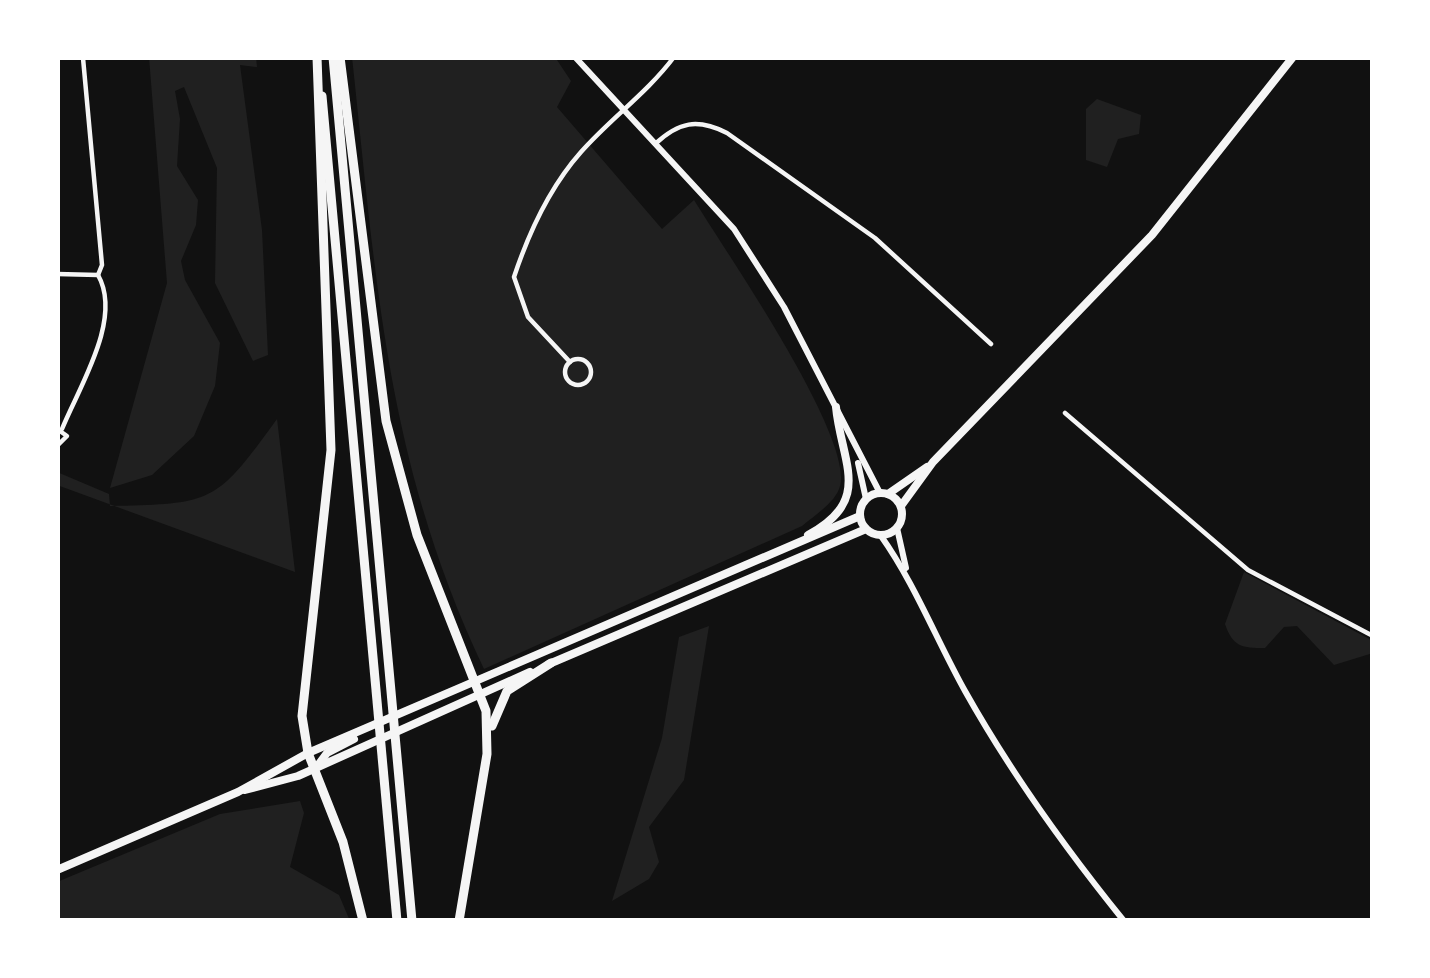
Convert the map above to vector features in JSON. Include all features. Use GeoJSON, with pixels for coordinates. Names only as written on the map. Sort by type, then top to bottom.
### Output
{"type":"FeatureCollection","features":[{"type":"Feature","properties":{"kind":"highway"},"geometry":{"type":"LineString","coordinates":[[318,57],[397,921]]}},
{"type":"Feature","properties":{"kind":"highway"},"geometry":{"type":"LineString","coordinates":[[318,57],[332,412],[322,564],[303,692],[308,753],[363,921]]}},
{"type":"Feature","properties":{"kind":"highway"},"geometry":{"type":"LineString","coordinates":[[337,57],[386,422],[417,535],[476,681],[488,729],[479,802]]}},
{"type":"Feature","properties":{"kind":"highway"},"geometry":{"type":"LineString","coordinates":[[337,57],[412,921]]}},
{"type":"Feature","properties":{"kind":"highway"},"geometry":{"type":"LineString","coordinates":[[459,921],[500,699],[551,663]]}},
{"type":"Feature","properties":{"kind":"main road"},"geometry":{"type":"LineString","coordinates":[[933,462],[884,494],[866,499],[860,516],[866,529],[880,536],[897,528],[901,506],[933,462],[1152,236],[1293,57]]}},
{"type":"Feature","properties":{"kind":"main road"},"geometry":{"type":"LineString","coordinates":[[769,556],[828,524],[843,503],[851,472],[836,407]]}},
{"type":"Feature","properties":{"kind":"main road"},"geometry":{"type":"LineString","coordinates":[[884,494],[901,506]]}},
{"type":"Feature","properties":{"kind":"main road"},"geometry":{"type":"LineString","coordinates":[[57,870],[238,791],[308,753],[860,516]]}},
{"type":"Feature","properties":{"kind":"main road"},"geometry":{"type":"LineString","coordinates":[[403,727],[866,529]]}},
{"type":"Feature","properties":{"kind":"main road"},"geometry":{"type":"LineString","coordinates":[[238,791],[316,768],[465,696],[476,681]]}},
{"type":"Feature","properties":{"kind":"main road"},"geometry":{"type":"LineString","coordinates":[[316,768],[326,753],[370,728]]}},
{"type":"Feature","properties":{"kind":"street"},"geometry":{"type":"LineString","coordinates":[[83,57],[103,265],[98,275]]}},
{"type":"Feature","properties":{"kind":"street"},"geometry":{"type":"LineString","coordinates":[[575,57],[734,229],[836,407],[856,454],[866,499]]}},
{"type":"Feature","properties":{"kind":"street"},"geometry":{"type":"LineString","coordinates":[[570,362],[568,381],[587,381],[586,362],[570,362],[528,317],[514,277],[542,206],[579,153],[652,87],[674,57]]}},
{"type":"Feature","properties":{"kind":"street"},"geometry":{"type":"LineString","coordinates":[[654,145],[679,124],[710,125],[727,133],[877,241],[992,344]]}},
{"type":"Feature","properties":{"kind":"street"},"geometry":{"type":"LineString","coordinates":[[57,274],[98,275]]}},
{"type":"Feature","properties":{"kind":"street"},"geometry":{"type":"LineString","coordinates":[[57,446],[67,440],[60,429],[103,326],[105,287],[98,275]]}},
{"type":"Feature","properties":{"kind":"street"},"geometry":{"type":"LineString","coordinates":[[1065,412],[1248,570],[1373,636]]}},
{"type":"Feature","properties":{"kind":"street"},"geometry":{"type":"LineString","coordinates":[[856,454],[884,494]]}},
{"type":"Feature","properties":{"kind":"street"},"geometry":{"type":"LineString","coordinates":[[897,528],[909,578]]}},
{"type":"Feature","properties":{"kind":"street"},"geometry":{"type":"LineString","coordinates":[[880,536],[909,578],[993,740],[1045,818],[1124,921]]}},
{"type":"Feature","properties":{"kind":"shaded area"},"geometry":{"type":"Polygon","coordinates":[[[149,57],[256,57],[257,67],[240,65],[262,230],[268,355],[253,361],[215,283],[217,168],[184,87],[175,91],[180,119],[177,166],[198,200],[196,225],[181,261],[185,280],[220,343],[215,386],[194,436],[152,475],[110,488],[167,283],[149,57]]]}},
{"type":"Feature","properties":{"kind":"shaded area"},"geometry":{"type":"Polygon","coordinates":[[[352,57],[555,57],[571,81],[557,107],[662,229],[694,200],[757,299],[827,428],[839,462],[840,486],[830,503],[802,526],[484,669],[451,593],[405,443],[378,294],[352,57]]]}},
{"type":"Feature","properties":{"kind":"shaded area"},"geometry":{"type":"Polygon","coordinates":[[[1097,99],[1141,115],[1139,134],[1118,139],[1107,167],[1086,160],[1086,109],[1097,99]]]}},
{"type":"Feature","properties":{"kind":"shaded area"},"geometry":{"type":"Polygon","coordinates":[[[277,419],[295,572],[114,506],[171,503],[210,493],[240,468],[277,419]]]}},
{"type":"Feature","properties":{"kind":"shaded area"},"geometry":{"type":"Polygon","coordinates":[[[57,472],[109,494],[110,504],[57,485],[57,472]]]}},
{"type":"Feature","properties":{"kind":"shaded area"},"geometry":{"type":"Polygon","coordinates":[[[1244,572],[1373,641],[1373,653],[1334,665],[1297,626],[1284,627],[1265,648],[1239,645],[1225,624],[1244,572]]]}},
{"type":"Feature","properties":{"kind":"shaded area"},"geometry":{"type":"Polygon","coordinates":[[[709,626],[684,780],[649,827],[659,862],[649,879],[612,901],[662,738],[679,637],[709,626]]]}},
{"type":"Feature","properties":{"kind":"shaded area"},"geometry":{"type":"Polygon","coordinates":[[[300,801],[304,813],[290,867],[339,895],[350,921],[57,921],[57,882],[220,814],[300,801]]]}}]}
